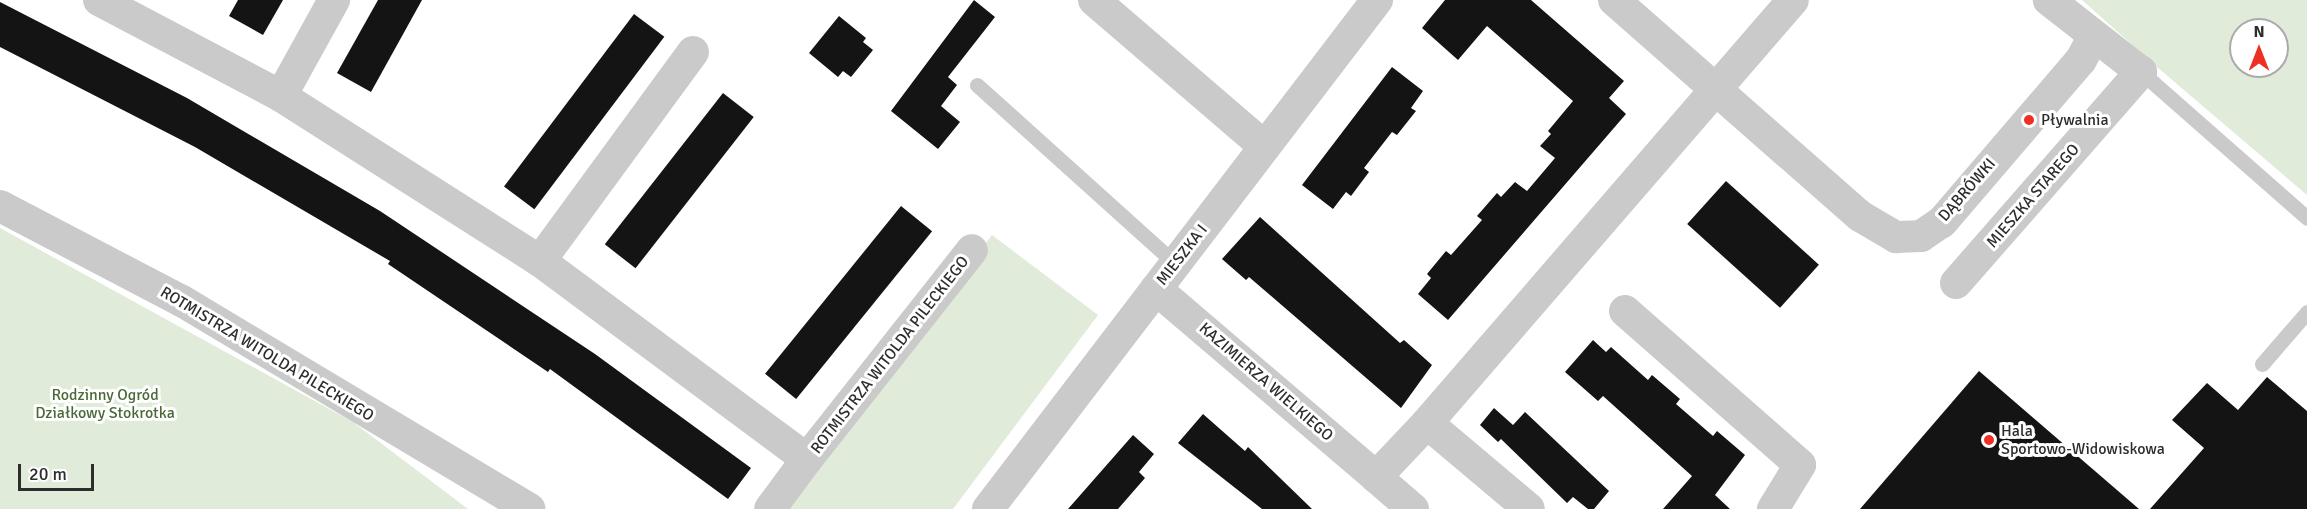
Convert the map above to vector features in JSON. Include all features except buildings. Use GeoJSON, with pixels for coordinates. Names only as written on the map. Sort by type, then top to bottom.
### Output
{"type":"FeatureCollection","features":[{"type":"Feature","properties":{"kind":"street","name":"ROTMISTRZA WITOLDA PILECKIEGO"},"geometry":{"type":"LineString","coordinates":[[99,0],[281,96],[540,261],[807,459]]}},
{"type":"Feature","properties":{"kind":"street"},"geometry":{"type":"LineString","coordinates":[[281,96],[334,0]]}},
{"type":"Feature","properties":{"kind":"street"},"geometry":{"type":"LineString","coordinates":[[1094,0],[1264,147]]}},
{"type":"Feature","properties":{"kind":"street","name":"MIESZKA I"},"geometry":{"type":"LineString","coordinates":[[988,509],[1377,0]]}},
{"type":"Feature","properties":{"kind":"street","name":"DĄBRÓWKI"},"geometry":{"type":"LineString","coordinates":[[1614,0],[1878,229],[1896,237],[1921,236],[1942,222],[2081,60],[2093,37]]}},
{"type":"Feature","properties":{"kind":"street"},"geometry":{"type":"LineString","coordinates":[[1376,477],[1427,423],[1715,87],[1793,0]]}},
{"type":"Feature","properties":{"kind":"street"},"geometry":{"type":"LineString","coordinates":[[2049,0],[2093,37],[2141,72]]}},
{"type":"Feature","properties":{"kind":"street"},"geometry":{"type":"LineString","coordinates":[[540,261],[693,52]]}},
{"type":"Feature","properties":{"kind":"street","name":"MIESZKA STAREGO"},"geometry":{"type":"LineString","coordinates":[[1956,283],[2141,72]]}},
{"type":"Feature","properties":{"kind":"street","name":"ROTMISTRZA WITOLDA PILECKIEGO"},"geometry":{"type":"LineString","coordinates":[[0,206],[182,301],[530,509]]}},
{"type":"Feature","properties":{"kind":"street","name":"ROTMISTRZA WITOLDA PILECKIEGO"},"geometry":{"type":"LineString","coordinates":[[770,509],[972,250]]}},
{"type":"Feature","properties":{"kind":"street","name":"KAZIMIERZA WIELKIEGO"},"geometry":{"type":"LineString","coordinates":[[1156,289],[1413,509]]}},
{"type":"Feature","properties":{"kind":"street"},"geometry":{"type":"LineString","coordinates":[[1625,311],[1800,465],[1773,509]]}},
{"type":"Feature","properties":{"kind":"street"},"geometry":{"type":"LineString","coordinates":[[1427,423],[1529,509]]}},
{"type":"Feature","properties":{"kind":"lane"},"geometry":{"type":"LineString","coordinates":[[2141,72],[2307,218]]}},
{"type":"Feature","properties":{"kind":"lane"},"geometry":{"type":"LineString","coordinates":[[977,85],[1175,264]]}},
{"type":"Feature","properties":{"kind":"lane"},"geometry":{"type":"LineString","coordinates":[[2262,364],[2307,312]]}},
{"type":"Feature","properties":{"kind":"green space"},"geometry":{"type":"Polygon","coordinates":[[[2082,0],[2307,0],[2307,195],[2157,67],[2082,0]]]}},
{"type":"Feature","properties":{"kind":"green space","name":"Rodzinny Ogród Działkowy Stokrotka"},"geometry":{"type":"Polygon","coordinates":[[[0,228],[353,422],[468,509],[0,509],[0,228]]]}},
{"type":"Feature","properties":{"kind":"green space"},"geometry":{"type":"Polygon","coordinates":[[[992,235],[1098,315],[953,509],[787,509],[992,235]]]}},
{"type":"Feature","properties":{"kind":"place","name":"Pływalnia"},"geometry":{"type":"Point","coordinates":[2029,120]}},
{"type":"Feature","properties":{"kind":"place","name":"Hala Sportowo-Widowiskowa"},"geometry":{"type":"Point","coordinates":[1989,440]}}]}
